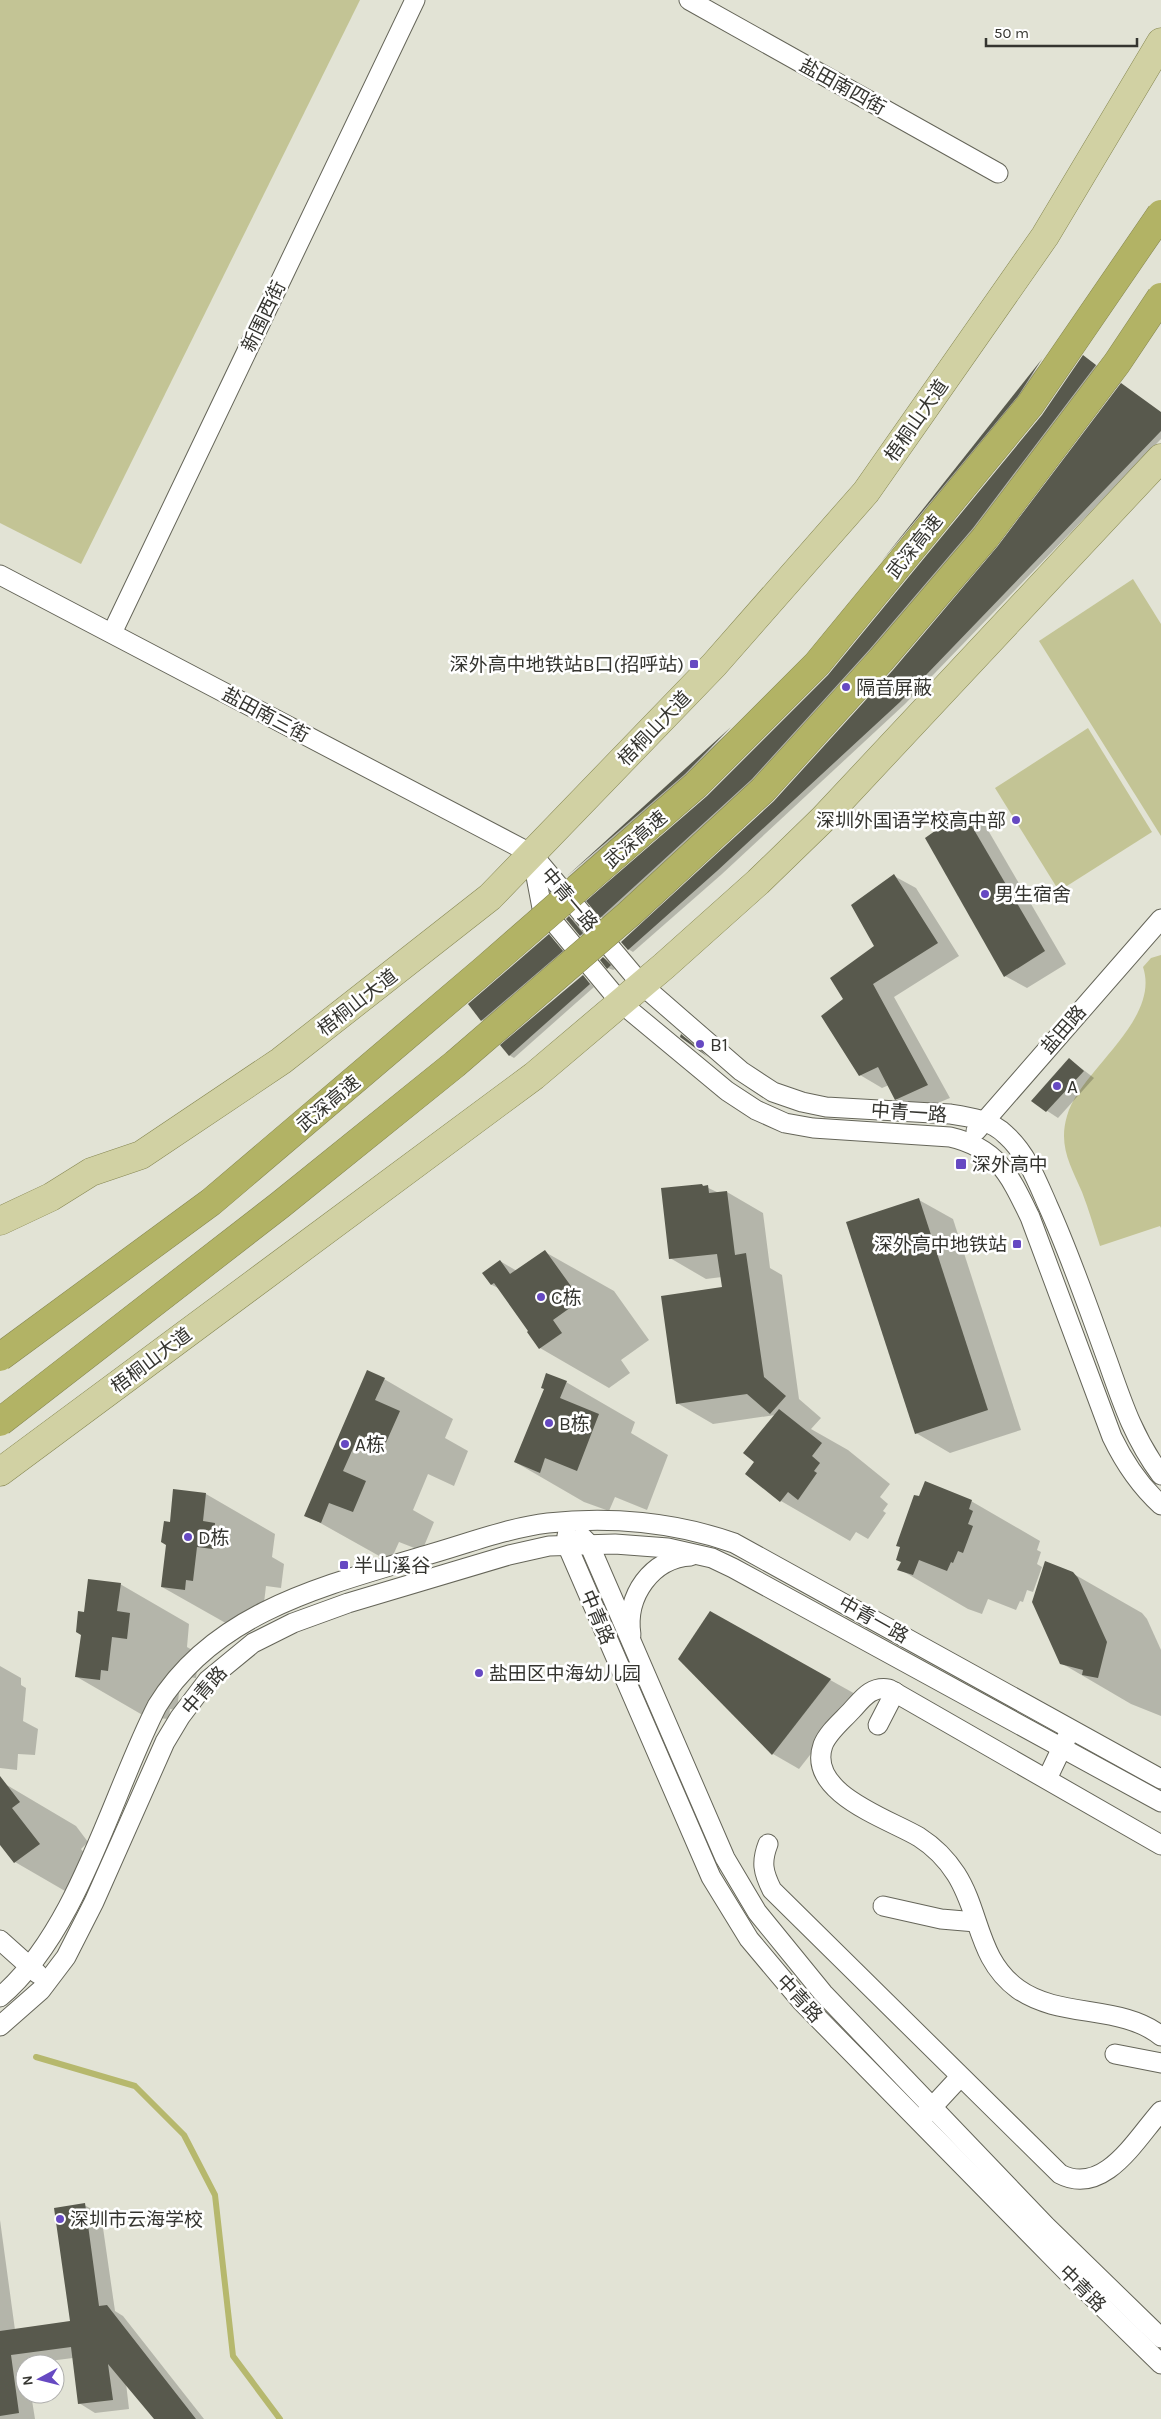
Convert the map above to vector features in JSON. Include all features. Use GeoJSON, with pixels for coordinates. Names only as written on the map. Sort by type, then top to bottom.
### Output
{"type":"FeatureCollection","features":[{"type":"Feature","properties":{"kind":"highway","name":"武深高速"},"geometry":{"type":"LineString","coordinates":[[0,1357],[211,1202],[484,970],[696,785],[817,664],[1030,404],[1161,214]]}},
{"type":"Feature","properties":{"kind":"highway"},"geometry":{"type":"LineString","coordinates":[[0,1422],[280,1206],[455,1064],[629,914],[763,790],[881,660],[984,538],[1117,363],[1161,297]]}},
{"type":"Feature","properties":{"kind":"main road","name":"梧桐山大道"},"geometry":{"type":"LineString","coordinates":[[0,1221],[51,1197],[91,1172],[141,1155],[281,1062],[490,898],[714,665],[866,492],[1045,236],[1161,42]]}},
{"type":"Feature","properties":{"kind":"main road","name":"梧桐山大道"},"geometry":{"type":"LineString","coordinates":[[0,1472],[526,1082],[642,985],[798,844],[1049,580],[1161,458]]}},
{"type":"Feature","properties":{"kind":"street","name":"新围西街"},"geometry":{"type":"LineString","coordinates":[[112,633],[415,0]]}},
{"type":"Feature","properties":{"kind":"street","name":"盐田南四街"},"geometry":{"type":"LineString","coordinates":[[689,0],[998,173]]}},
{"type":"Feature","properties":{"kind":"street","name":"盐田南三街"},"geometry":{"type":"LineString","coordinates":[[0,575],[532,854]]}},
{"type":"Feature","properties":{"kind":"street","name":"中青一路"},"geometry":{"type":"LineString","coordinates":[[532,854],[642,985],[741,1071],[773,1092],[802,1102],[826,1107],[950,1114],[984,1121],[1005,1133],[1019,1149],[1031,1168],[1067,1251],[1130,1422],[1143,1451],[1161,1475]]}},
{"type":"Feature","properties":{"kind":"street","name":"中青一路"},"geometry":{"type":"LineString","coordinates":[[532,854],[542,908],[621,1003],[727,1091],[756,1110],[785,1123],[813,1128],[929,1134],[968,1141],[980,1146],[990,1155],[1013,1182],[1045,1252],[1112,1437],[1126,1464],[1142,1488],[1161,1505]]}},
{"type":"Feature","properties":{"kind":"street","name":"盐田路"},"geometry":{"type":"LineString","coordinates":[[968,1141],[1161,919]]}},
{"type":"Feature","properties":{"kind":"street","name":"中青一路"},"geometry":{"type":"LineString","coordinates":[[568,1521],[631,1522],[672,1526],[734,1543],[1161,1779]]}},
{"type":"Feature","properties":{"kind":"street","name":"中青路"},"geometry":{"type":"LineString","coordinates":[[568,1521],[589,1544],[725,1858],[757,1912],[823,1993],[1046,2226],[1161,2338]]}},
{"type":"Feature","properties":{"kind":"street","name":"中青路"},"geometry":{"type":"LineString","coordinates":[[568,1521],[566,1545],[686,1824],[723,1900],[749,1939],[797,1996],[1081,2286],[1161,2364]]}},
{"type":"Feature","properties":{"kind":"street","name":"中青路"},"geometry":{"type":"LineString","coordinates":[[0,1997],[30,1966],[48,1941],[74,1892],[157,1706],[179,1674],[211,1645],[247,1621],[304,1593],[499,1534],[546,1523],[568,1521]]}},
{"type":"Feature","properties":{"kind":"street","name":"中青一路"},"geometry":{"type":"LineString","coordinates":[[589,1544],[668,1548],[712,1558],[734,1568],[1161,1802]]}},
{"type":"Feature","properties":{"kind":"street","name":"中青路"},"geometry":{"type":"LineString","coordinates":[[0,2026],[48,1982],[63,1962],[81,1929],[165,1742],[196,1694],[225,1664],[253,1643],[271,1633],[348,1603],[532,1548],[589,1544]]}},
{"type":"Feature","properties":{"kind":"street"},"geometry":{"type":"LineString","coordinates":[[634,1648],[630,1628],[632,1609],[638,1591],[648,1576],[664,1562],[673,1558],[692,1556],[712,1558]]}},
{"type":"Feature","properties":{"kind":"street"},"geometry":{"type":"LineString","coordinates":[[1161,1845],[895,1692],[878,1688],[861,1699],[825,1740],[822,1751],[827,1778],[841,1794],[919,1838],[938,1852],[960,1880],[991,1959],[1004,1976],[1019,1990],[1045,2002],[1132,2021],[1151,2029],[1161,2036]]}},
{"type":"Feature","properties":{"kind":"street"},"geometry":{"type":"LineString","coordinates":[[878,1725],[895,1692]]}},
{"type":"Feature","properties":{"kind":"street"},"geometry":{"type":"LineString","coordinates":[[1047,1779],[1071,1729]]}},
{"type":"Feature","properties":{"kind":"street"},"geometry":{"type":"LineString","coordinates":[[768,1844],[762,1857],[762,1868],[772,1890],[1060,2174],[1074,2180],[1099,2177],[1111,2168],[1161,2111]]}},
{"type":"Feature","properties":{"kind":"street"},"geometry":{"type":"LineString","coordinates":[[883,1906],[941,1919],[976,1922]]}},
{"type":"Feature","properties":{"kind":"street"},"geometry":{"type":"LineString","coordinates":[[0,1940],[48,1982]]}},
{"type":"Feature","properties":{"kind":"street"},"geometry":{"type":"LineString","coordinates":[[1115,2054],[1161,2063]]}},
{"type":"Feature","properties":{"kind":"street"},"geometry":{"type":"LineString","coordinates":[[919,2121],[960,2077]]}},
{"type":"Feature","properties":{"kind":"green space"},"geometry":{"type":"Polygon","coordinates":[[[0,0],[360,0],[81,564],[0,523],[0,0]]]}},
{"type":"Feature","properties":{"kind":"green space"},"geometry":{"type":"Polygon","coordinates":[[[1133,579],[1161,624],[1161,836],[1039,641],[1133,579]]]}},
{"type":"Feature","properties":{"kind":"green space"},"geometry":{"type":"Polygon","coordinates":[[[1088,728],[1152,832],[1059,891],[995,788],[1088,728]]]}},
{"type":"Feature","properties":{"kind":"green space"},"geometry":{"type":"Polygon","coordinates":[[[1161,955],[1161,1228],[1160,1226],[1100,1246],[1085,1199],[1067,1156],[1064,1137],[1067,1116],[1074,1099],[1086,1081],[1130,1026],[1140,1007],[1145,987],[1143,967],[1151,958],[1161,955]]]}},
{"type":"Feature","properties":{"kind":"building"},"geometry":{"type":"Polygon","coordinates":[[[1083,355],[1096,365],[973,528],[869,650],[752,779],[600,918],[586,901],[707,796],[828,675],[1042,415],[1083,355]]]}},
{"type":"Feature","properties":{"kind":"building"},"geometry":{"type":"Polygon","coordinates":[[[1042,359],[1018,396],[881,562],[1042,359]]]}},
{"type":"Feature","properties":{"kind":"building"},"geometry":{"type":"Polygon","coordinates":[[[1121,383],[1161,412],[1161,431],[900,702],[717,871],[628,950],[621,942],[774,801],[893,670],[997,547],[1121,383]]]}},
{"type":"Feature","properties":{"kind":"building"},"geometry":{"type":"Polygon","coordinates":[[[731,727],[685,774],[566,877],[731,727]]]}},
{"type":"Feature","properties":{"kind":"building","name":"男生宿舍"},"geometry":{"type":"Polygon","coordinates":[[[963,811],[1045,951],[1004,977],[925,838],[963,811]]]}},
{"type":"Feature","properties":{"kind":"building"},"geometry":{"type":"Polygon","coordinates":[[[894,874],[938,943],[873,984],[928,1085],[895,1100],[878,1067],[859,1076],[821,1016],[843,999],[830,978],[874,946],[851,905],[894,874]]]}},
{"type":"Feature","properties":{"kind":"building"},"geometry":{"type":"Polygon","coordinates":[[[569,916],[583,933],[580,936],[566,919],[569,916]]]}},
{"type":"Feature","properties":{"kind":"building"},"geometry":{"type":"Polygon","coordinates":[[[549,934],[563,951],[481,1021],[468,1004],[549,934]]]}},
{"type":"Feature","properties":{"kind":"building"},"geometry":{"type":"Polygon","coordinates":[[[603,957],[611,965],[607,969],[600,960],[603,957]]]}},
{"type":"Feature","properties":{"kind":"building"},"geometry":{"type":"Polygon","coordinates":[[[583,975],[590,984],[509,1056],[500,1045],[583,975]]]}},
{"type":"Feature","properties":{"kind":"building"},"geometry":{"type":"Polygon","coordinates":[[[681,1034],[708,1057],[680,1037],[681,1034]]]}},
{"type":"Feature","properties":{"kind":"building","name":"A"},"geometry":{"type":"Polygon","coordinates":[[[1069,1058],[1084,1071],[1046,1112],[1031,1101],[1069,1058]]]}},
{"type":"Feature","properties":{"kind":"building"},"geometry":{"type":"Polygon","coordinates":[[[702,1184],[703,1186],[708,1185],[709,1193],[727,1191],[735,1255],[746,1253],[764,1377],[786,1396],[770,1414],[747,1394],[676,1404],[661,1296],[722,1287],[717,1254],[669,1259],[661,1188],[702,1184]]]}},
{"type":"Feature","properties":{"kind":"building"},"geometry":{"type":"Polygon","coordinates":[[[919,1198],[988,1410],[915,1434],[846,1222],[919,1198]]]}},
{"type":"Feature","properties":{"kind":"building","name":"C栋"},"geometry":{"type":"Polygon","coordinates":[[[545,1250],[581,1300],[553,1320],[562,1333],[539,1349],[494,1283],[491,1285],[482,1273],[500,1260],[510,1274],[545,1250]]]}},
{"type":"Feature","properties":{"kind":"building","name":"A栋"},"geometry":{"type":"Polygon","coordinates":[[[367,1370],[385,1378],[375,1400],[400,1411],[384,1447],[359,1435],[343,1471],[366,1481],[353,1512],[329,1503],[321,1523],[304,1516],[367,1370]]]}},
{"type":"Feature","properties":{"kind":"building","name":"B栋"},"geometry":{"type":"Polygon","coordinates":[[[546,1373],[567,1381],[560,1398],[599,1414],[577,1471],[545,1458],[540,1473],[514,1462],[544,1389],[541,1388],[546,1373]]]}},
{"type":"Feature","properties":{"kind":"building"},"geometry":{"type":"Polygon","coordinates":[[[779,1409],[822,1443],[812,1456],[820,1463],[814,1471],[817,1473],[798,1500],[788,1492],[780,1502],[745,1474],[754,1462],[743,1453],[779,1409]]]}},
{"type":"Feature","properties":{"kind":"building"},"geometry":{"type":"Polygon","coordinates":[[[925,1481],[972,1500],[969,1509],[973,1511],[968,1524],[973,1526],[963,1553],[958,1551],[947,1571],[919,1560],[913,1575],[897,1570],[901,1562],[896,1560],[900,1547],[896,1546],[914,1495],[919,1496],[925,1481]]]}},
{"type":"Feature","properties":{"kind":"building","name":"D栋"},"geometry":{"type":"Polygon","coordinates":[[[173,1489],[206,1493],[203,1521],[215,1523],[213,1549],[197,1547],[193,1581],[186,1580],[185,1590],[161,1587],[166,1545],[161,1542],[164,1521],[170,1522],[173,1489]]]}},
{"type":"Feature","properties":{"kind":"building"},"geometry":{"type":"Polygon","coordinates":[[[1045,1561],[1073,1572],[1078,1578],[1107,1642],[1098,1678],[1082,1675],[1083,1670],[1060,1664],[1032,1602],[1045,1561]]]}},
{"type":"Feature","properties":{"kind":"building"},"geometry":{"type":"Polygon","coordinates":[[[88,1579],[121,1583],[117,1611],[130,1613],[127,1639],[112,1637],[108,1671],[101,1670],[100,1680],[75,1677],[81,1635],[76,1632],[78,1611],[84,1612],[88,1579]]]}},
{"type":"Feature","properties":{"kind":"building"},"geometry":{"type":"Polygon","coordinates":[[[710,1611],[831,1679],[772,1755],[678,1659],[710,1611]]]}},
{"type":"Feature","properties":{"kind":"building"},"geometry":{"type":"Polygon","coordinates":[[[0,1776],[20,1802],[12,1808],[40,1844],[14,1863],[0,1845],[0,1776]]]}},
{"type":"Feature","properties":{"kind":"building"},"geometry":{"type":"Polygon","coordinates":[[[85,2203],[99,2306],[107,2305],[196,2419],[154,2419],[108,2364],[113,2400],[78,2404],[71,2347],[11,2355],[15,2384],[15,2404],[18,2404],[19,2413],[0,2416],[0,2331],[70,2321],[54,2208],[85,2203]]]}},
{"type":"Feature","properties":{"kind":"waterway"},"geometry":{"type":"LineString","coordinates":[[36,2057],[135,2086],[184,2135],[215,2195],[233,2356],[280,2419]]}},
{"type":"Feature","properties":{"kind":"place","name":"深外高中地铁站B口(招呼站)"},"geometry":{"type":"Point","coordinates":[694,664]}},
{"type":"Feature","properties":{"kind":"place","name":"隔音屏蔽"},"geometry":{"type":"Point","coordinates":[846,687]}},
{"type":"Feature","properties":{"kind":"place","name":"深圳外国语学校高中部"},"geometry":{"type":"Point","coordinates":[1016,820]}},
{"type":"Feature","properties":{"kind":"place","name":"男生宿舍"},"geometry":{"type":"Point","coordinates":[985,894]}},
{"type":"Feature","properties":{"kind":"place","name":"B1"},"geometry":{"type":"Point","coordinates":[700,1044]}},
{"type":"Feature","properties":{"kind":"place","name":"A"},"geometry":{"type":"Point","coordinates":[1057,1086]}},
{"type":"Feature","properties":{"kind":"place","name":"深外高中"},"geometry":{"type":"Point","coordinates":[961,1164]}},
{"type":"Feature","properties":{"kind":"place","name":"深外高中地铁站"},"geometry":{"type":"Point","coordinates":[1017,1244]}},
{"type":"Feature","properties":{"kind":"place","name":"C栋"},"geometry":{"type":"Point","coordinates":[541,1297]}},
{"type":"Feature","properties":{"kind":"place","name":"B栋"},"geometry":{"type":"Point","coordinates":[549,1423]}},
{"type":"Feature","properties":{"kind":"place","name":"A栋"},"geometry":{"type":"Point","coordinates":[345,1444]}},
{"type":"Feature","properties":{"kind":"place","name":"D栋"},"geometry":{"type":"Point","coordinates":[188,1537]}},
{"type":"Feature","properties":{"kind":"place","name":"半山溪谷"},"geometry":{"type":"Point","coordinates":[344,1565]}},
{"type":"Feature","properties":{"kind":"place","name":"盐田区中海幼儿园"},"geometry":{"type":"Point","coordinates":[479,1673]}},
{"type":"Feature","properties":{"kind":"place","name":"深圳市云海学校"},"geometry":{"type":"Point","coordinates":[60,2219]}}]}
